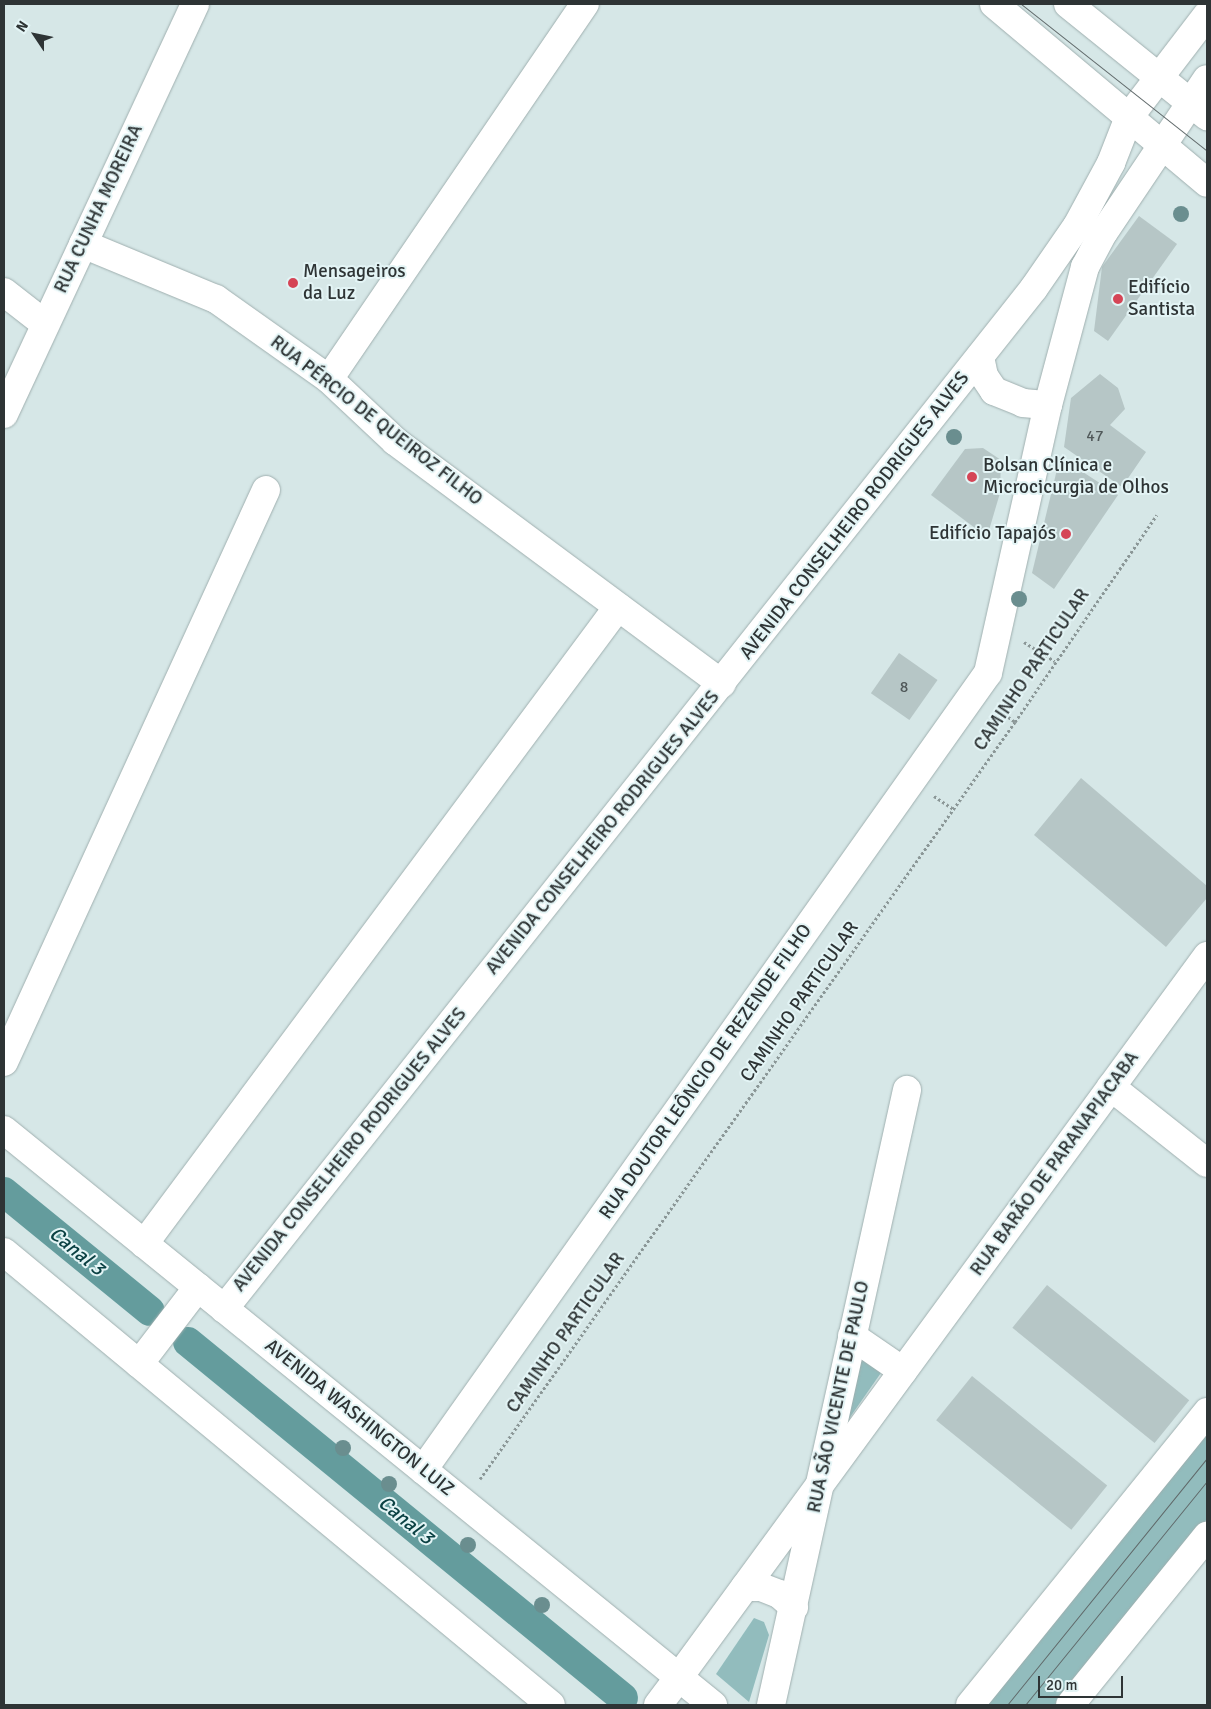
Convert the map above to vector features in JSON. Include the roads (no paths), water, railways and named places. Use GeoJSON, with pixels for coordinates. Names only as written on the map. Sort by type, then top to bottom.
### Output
{"type":"FeatureCollection","features":[{"type":"Feature","properties":{"kind":"street","name":"RUA CUNHA MOREIRA"},"geometry":{"type":"LineString","coordinates":[[4,414],[195,4]]}},
{"type":"Feature","properties":{"kind":"street"},"geometry":{"type":"LineString","coordinates":[[329,379],[585,4]]}},
{"type":"Feature","properties":{"kind":"street"},"geometry":{"type":"LineString","coordinates":[[994,4],[1207,183]]}},
{"type":"Feature","properties":{"kind":"street"},"geometry":{"type":"LineString","coordinates":[[1068,4],[1200,110]]}},
{"type":"Feature","properties":{"kind":"street","name":"AVENIDA CONSELHEIRO RODRIGUES ALVES"},"geometry":{"type":"LineString","coordinates":[[224,1308],[722,684],[980,357],[1077,226],[1111,163],[1129,117],[1161,79],[1207,15]]}},
{"type":"Feature","properties":{"kind":"street"},"geometry":{"type":"LineString","coordinates":[[1048,405],[1085,267],[1104,232],[1163,146],[1200,110],[1207,79]]}},
{"type":"Feature","properties":{"kind":"street","name":"RUA PÉRCIO DE QUEIROZ FILHO"},"geometry":{"type":"LineString","coordinates":[[83,244],[216,299],[329,379],[395,441],[722,684]]}},
{"type":"Feature","properties":{"kind":"street"},"geometry":{"type":"LineString","coordinates":[[4,292],[45,324]]}},
{"type":"Feature","properties":{"kind":"street","name":"AVENIDA CONSELHEIRO RODRIGUES ALVES"},"geometry":{"type":"LineString","coordinates":[[980,357],[984,376],[994,390],[1023,403],[1048,405]]}},
{"type":"Feature","properties":{"kind":"street","name":"RUA DOUTOR LEÔNCIO DE REZENDE FILHO"},"geometry":{"type":"LineString","coordinates":[[423,1470],[988,673],[1000,627],[1048,405]]}},
{"type":"Feature","properties":{"kind":"street"},"geometry":{"type":"LineString","coordinates":[[4,1062],[266,490]]}},
{"type":"Feature","properties":{"kind":"street"},"geometry":{"type":"LineString","coordinates":[[144,1244],[618,607]]}},
{"type":"Feature","properties":{"kind":"street","name":"RUA BARÃO DE PARANAPIACABA"},"geometry":{"type":"LineString","coordinates":[[658,1705],[1207,956]]}},
{"type":"Feature","properties":{"kind":"street"},"geometry":{"type":"LineString","coordinates":[[1111,1087],[1207,1163]]}},
{"type":"Feature","properties":{"kind":"street","name":"RUA SÃO VICENTE DE PAULO"},"geometry":{"type":"LineString","coordinates":[[771,1705],[906,1090]]}},
{"type":"Feature","properties":{"kind":"street","name":"AVENIDA WASHINGTON LUIZ"},"geometry":{"type":"LineString","coordinates":[[4,1130],[714,1705]]}},
{"type":"Feature","properties":{"kind":"street"},"geometry":{"type":"LineString","coordinates":[[4,1252],[551,1705]]}},
{"type":"Feature","properties":{"kind":"street"},"geometry":{"type":"LineString","coordinates":[[139,1364],[198,1287]]}},
{"type":"Feature","properties":{"kind":"street"},"geometry":{"type":"LineString","coordinates":[[852,1336],[903,1371]]}},
{"type":"Feature","properties":{"kind":"street"},"geometry":{"type":"LineString","coordinates":[[970,1705],[1207,1412]]}},
{"type":"Feature","properties":{"kind":"street"},"geometry":{"type":"LineString","coordinates":[[1070,1705],[1207,1536]]}},
{"type":"Feature","properties":{"kind":"street"},"geometry":{"type":"LineString","coordinates":[[745,1587],[761,1587],[779,1594],[794,1607]]}},
{"type":"Feature","properties":{"kind":"waterway","name":"Canal 3"},"geometry":{"type":"LineString","coordinates":[[4,1192],[150,1311]]}},
{"type":"Feature","properties":{"kind":"waterway","name":"Canal 3"},"geometry":{"type":"LineString","coordinates":[[188,1342],[623,1698]]}},
{"type":"Feature","properties":{"kind":"tram line"},"geometry":{"type":"LineString","coordinates":[[1021,4],[1207,151]]}},
{"type":"Feature","properties":{"kind":"tram line"},"geometry":{"type":"LineString","coordinates":[[1007,1705],[1207,1458]]}},
{"type":"Feature","properties":{"kind":"tram line"},"geometry":{"type":"LineString","coordinates":[[1025,1705],[1207,1481]]}},
{"type":"Feature","properties":{"kind":"place","name":"Mensageiros da Luz"},"geometry":{"type":"Point","coordinates":[293,283]}},
{"type":"Feature","properties":{"kind":"place","name":"Edifício Santista"},"geometry":{"type":"Point","coordinates":[1118,299]}},
{"type":"Feature","properties":{"kind":"place","name":"Bolsan Clínica e Microcicurgia de Olhos"},"geometry":{"type":"Point","coordinates":[972,477]}},
{"type":"Feature","properties":{"kind":"place","name":"Edifício Tapajós"},"geometry":{"type":"Point","coordinates":[1066,534]}}]}
